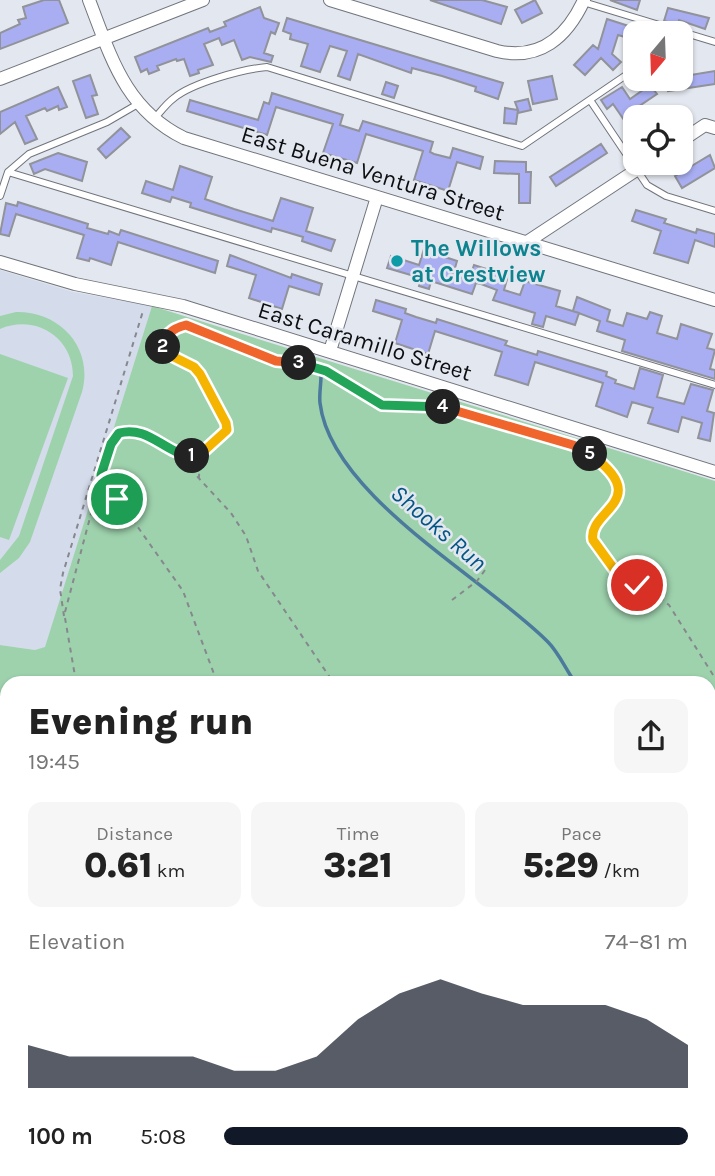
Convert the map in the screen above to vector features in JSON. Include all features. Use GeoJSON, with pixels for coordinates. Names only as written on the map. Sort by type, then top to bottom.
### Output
{"type":"FeatureCollection","features":[{"type":"Feature","properties":{"kind":"street","name":"East Buena Ventura Street"},"geometry":{"type":"LineString","coordinates":[[89,0],[126,87],[138,104],[154,119],[184,138],[715,300]]}},
{"type":"Feature","properties":{"kind":"street"},"geometry":{"type":"LineString","coordinates":[[0,79],[203,0]]}},
{"type":"Feature","properties":{"kind":"street"},"geometry":{"type":"LineString","coordinates":[[330,0],[497,51],[518,54],[541,50],[551,44],[574,21],[584,1]]}},
{"type":"Feature","properties":{"kind":"street"},"geometry":{"type":"LineString","coordinates":[[693,133],[705,125],[715,128]]}},
{"type":"Feature","properties":{"kind":"street"},"geometry":{"type":"LineString","coordinates":[[527,242],[628,175]]}},
{"type":"Feature","properties":{"kind":"street"},"geometry":{"type":"LineString","coordinates":[[330,351],[377,197]]}},
{"type":"Feature","properties":{"kind":"street","name":"East Caramillo Street"},"geometry":{"type":"LineString","coordinates":[[0,262],[75,285],[146,297],[330,351],[715,472]]}},
{"type":"Feature","properties":{"kind":"lane"},"geometry":{"type":"LineString","coordinates":[[584,1],[643,21]]}},
{"type":"Feature","properties":{"kind":"lane"},"geometry":{"type":"LineString","coordinates":[[693,36],[715,42]]}},
{"type":"Feature","properties":{"kind":"lane"},"geometry":{"type":"LineString","coordinates":[[154,119],[181,94],[256,68],[267,68],[522,146],[623,77]]}},
{"type":"Feature","properties":{"kind":"lane"},"geometry":{"type":"LineString","coordinates":[[590,100],[623,143]]}},
{"type":"Feature","properties":{"kind":"lane"},"geometry":{"type":"LineString","coordinates":[[0,196],[8,172],[29,154],[95,127],[138,104]]}},
{"type":"Feature","properties":{"kind":"lane"},"geometry":{"type":"LineString","coordinates":[[8,172],[715,385]]}},
{"type":"Feature","properties":{"kind":"lane"},"geometry":{"type":"LineString","coordinates":[[646,175],[655,191],[715,211]]}},
{"type":"Feature","properties":{"kind":"path"},"geometry":{"type":"LineString","coordinates":[[75,676],[60,589],[63,572],[146,297]]}},
{"type":"Feature","properties":{"kind":"path"},"geometry":{"type":"LineString","coordinates":[[64,616],[101,475],[111,444],[119,433],[136,431],[179,454],[196,456],[227,430],[226,423],[200,374],[194,367],[164,352],[162,345],[173,329],[186,325],[276,361],[326,371],[382,405],[443,408],[573,445],[608,468],[618,487],[616,504],[594,528],[593,540],[622,580],[658,595],[669,605],[714,676]]}},
{"type":"Feature","properties":{"kind":"path"},"geometry":{"type":"LineString","coordinates":[[199,479],[199,462],[205,450]]}},
{"type":"Feature","properties":{"kind":"path"},"geometry":{"type":"LineString","coordinates":[[179,454],[238,524],[258,571],[329,676]]}},
{"type":"Feature","properties":{"kind":"path"},"geometry":{"type":"LineString","coordinates":[[101,475],[183,591],[215,676]]}},
{"type":"Feature","properties":{"kind":"path"},"geometry":{"type":"LineString","coordinates":[[452,600],[477,581],[485,570]]}},
{"type":"Feature","properties":{"kind":"shaded area"},"geometry":{"type":"Polygon","coordinates":[[[0,270],[73,292],[152,306],[45,648],[35,650],[0,645],[0,270]]]}},
{"type":"Feature","properties":{"kind":"green space"},"geometry":{"type":"Polygon","coordinates":[[[152,306],[715,481],[715,676],[0,676],[0,645],[35,650],[45,647],[152,306]]]}},
{"type":"Feature","properties":{"kind":"green space"},"geometry":{"type":"Polygon","coordinates":[[[16,312],[47,318],[70,335],[83,361],[84,376],[82,392],[30,542],[19,558],[0,573],[0,560],[19,536],[73,376],[67,350],[50,332],[26,325],[0,329],[0,316],[16,312]]]}},
{"type":"Feature","properties":{"kind":"green space"},"geometry":{"type":"Polygon","coordinates":[[[0,354],[68,378],[9,540],[0,537],[0,354]]]}},
{"type":"Feature","properties":{"kind":"building"},"geometry":{"type":"Polygon","coordinates":[[[44,0],[59,0],[68,23],[0,49],[0,33],[20,24],[18,20],[26,18],[23,7],[44,0]]]}},
{"type":"Feature","properties":{"kind":"building"},"geometry":{"type":"Polygon","coordinates":[[[430,0],[482,0],[507,7],[501,24],[430,0]]]}},
{"type":"Feature","properties":{"kind":"building"},"geometry":{"type":"Polygon","coordinates":[[[535,0],[542,13],[522,23],[515,10],[535,0]]]}},
{"type":"Feature","properties":{"kind":"building"},"geometry":{"type":"Polygon","coordinates":[[[610,0],[640,0],[637,10],[610,0]]]}},
{"type":"Feature","properties":{"kind":"building"},"geometry":{"type":"Polygon","coordinates":[[[260,7],[264,18],[279,23],[275,34],[271,32],[264,53],[273,56],[271,62],[250,57],[242,60],[234,40],[222,45],[219,38],[204,44],[213,65],[198,70],[199,73],[190,76],[184,59],[157,66],[159,70],[149,74],[147,69],[141,72],[135,57],[208,28],[210,32],[226,26],[224,22],[260,7]]]}},
{"type":"Feature","properties":{"kind":"building"},"geometry":{"type":"Polygon","coordinates":[[[668,8],[709,18],[705,29],[693,25],[693,21],[664,21],[668,8]]]}},
{"type":"Feature","properties":{"kind":"building"},"geometry":{"type":"Polygon","coordinates":[[[287,18],[503,83],[498,99],[475,91],[476,87],[442,76],[412,68],[411,73],[358,54],[350,80],[338,76],[347,51],[330,46],[320,72],[301,66],[308,44],[290,39],[291,34],[283,31],[287,18]]]}},
{"type":"Feature","properties":{"kind":"building"},"geometry":{"type":"Polygon","coordinates":[[[607,19],[623,24],[623,36],[618,35],[612,54],[621,62],[613,70],[601,58],[585,75],[574,65],[593,45],[598,49],[607,19]]]}},
{"type":"Feature","properties":{"kind":"building"},"geometry":{"type":"Polygon","coordinates":[[[715,71],[715,84],[693,87],[693,75],[715,71]]]}},
{"type":"Feature","properties":{"kind":"building"},"geometry":{"type":"Polygon","coordinates":[[[90,75],[97,95],[92,96],[98,114],[86,118],[73,81],[90,75]]]}},
{"type":"Feature","properties":{"kind":"building"},"geometry":{"type":"Polygon","coordinates":[[[552,76],[557,99],[533,104],[528,81],[552,76]]]}},
{"type":"Feature","properties":{"kind":"building"},"geometry":{"type":"Polygon","coordinates":[[[386,82],[398,86],[394,98],[382,94],[386,82]]]}},
{"type":"Feature","properties":{"kind":"building"},"geometry":{"type":"Polygon","coordinates":[[[58,87],[67,107],[59,110],[58,106],[47,111],[45,108],[26,116],[37,139],[25,144],[15,122],[0,134],[0,112],[58,87]]]}},
{"type":"Feature","properties":{"kind":"building"},"geometry":{"type":"Polygon","coordinates":[[[622,87],[630,99],[641,91],[655,91],[657,94],[641,105],[623,105],[623,119],[613,104],[607,109],[601,100],[622,87]]]}},
{"type":"Feature","properties":{"kind":"building"},"geometry":{"type":"Polygon","coordinates":[[[272,93],[343,115],[340,125],[359,131],[363,121],[433,142],[430,152],[434,154],[450,158],[453,148],[483,157],[480,169],[457,162],[448,191],[414,180],[423,151],[366,134],[357,163],[323,153],[333,124],[276,107],[267,135],[187,111],[190,100],[258,120],[264,102],[269,104],[272,93]]]}},
{"type":"Feature","properties":{"kind":"building"},"geometry":{"type":"Polygon","coordinates":[[[528,99],[531,110],[518,113],[515,102],[528,99]]]}},
{"type":"Feature","properties":{"kind":"building"},"geometry":{"type":"Polygon","coordinates":[[[505,108],[518,110],[516,124],[504,123],[505,108]]]}},
{"type":"Feature","properties":{"kind":"building"},"geometry":{"type":"Polygon","coordinates":[[[121,128],[130,137],[106,158],[98,149],[121,128]]]}},
{"type":"Feature","properties":{"kind":"building"},"geometry":{"type":"Polygon","coordinates":[[[601,144],[607,153],[556,186],[550,177],[601,144]]]}},
{"type":"Feature","properties":{"kind":"building"},"geometry":{"type":"Polygon","coordinates":[[[58,153],[87,162],[82,181],[45,169],[34,174],[30,164],[58,153]]]}},
{"type":"Feature","properties":{"kind":"building"},"geometry":{"type":"Polygon","coordinates":[[[710,155],[715,168],[682,188],[675,176],[693,175],[693,165],[710,155]]]}},
{"type":"Feature","properties":{"kind":"building"},"geometry":{"type":"Polygon","coordinates":[[[495,161],[526,162],[526,172],[531,172],[530,203],[519,203],[519,174],[494,173],[495,161]]]}},
{"type":"Feature","properties":{"kind":"building"},"geometry":{"type":"Polygon","coordinates":[[[180,166],[212,177],[205,199],[234,209],[273,221],[281,198],[313,208],[306,231],[335,240],[331,251],[302,241],[303,237],[272,228],[271,232],[190,207],[191,203],[172,197],[170,202],[142,193],[146,181],[173,190],[180,166]]]}},
{"type":"Feature","properties":{"kind":"building"},"geometry":{"type":"Polygon","coordinates":[[[18,202],[88,224],[87,228],[119,235],[121,230],[218,261],[215,273],[118,242],[111,265],[90,258],[89,261],[77,258],[84,235],[16,214],[9,236],[0,234],[6,203],[17,206],[18,202]]]}},
{"type":"Feature","properties":{"kind":"building"},"geometry":{"type":"Polygon","coordinates":[[[636,210],[666,219],[664,223],[696,233],[697,229],[715,234],[715,247],[695,240],[688,263],[654,253],[661,231],[632,221],[636,210]]]}},
{"type":"Feature","properties":{"kind":"building"},"geometry":{"type":"Polygon","coordinates":[[[425,246],[437,249],[436,254],[457,261],[453,275],[469,280],[474,265],[508,276],[504,290],[520,295],[525,281],[560,291],[556,306],[579,313],[575,325],[546,316],[543,327],[532,324],[535,313],[493,300],[497,290],[481,284],[476,283],[472,294],[431,281],[429,289],[419,286],[421,278],[387,268],[391,256],[419,265],[425,246]]]}},
{"type":"Feature","properties":{"kind":"building"},"geometry":{"type":"Polygon","coordinates":[[[230,255],[291,278],[292,274],[322,284],[319,295],[289,286],[282,309],[249,298],[256,275],[227,266],[230,255]]]}},
{"type":"Feature","properties":{"kind":"building"},"geometry":{"type":"Polygon","coordinates":[[[577,297],[610,310],[607,321],[623,326],[627,313],[647,319],[650,312],[662,316],[657,333],[677,339],[681,324],[712,334],[707,348],[715,350],[710,369],[715,370],[715,379],[622,351],[625,340],[597,331],[600,321],[573,311],[577,297]]]}},
{"type":"Feature","properties":{"kind":"building"},"geometry":{"type":"Polygon","coordinates":[[[376,300],[406,309],[405,313],[416,317],[436,323],[437,319],[507,341],[505,345],[537,355],[538,351],[607,372],[606,376],[616,380],[615,383],[634,389],[640,368],[663,375],[657,397],[684,404],[691,384],[713,390],[707,411],[714,413],[710,441],[698,438],[702,423],[682,417],[678,432],[648,423],[653,408],[632,402],[627,417],[596,406],[603,383],[535,362],[528,385],[495,375],[502,352],[435,331],[428,354],[395,343],[402,320],[373,311],[376,300]]]}},
{"type":"Feature","properties":{"kind":"waterway","name":"Shooks Run"},"geometry":{"type":"LineString","coordinates":[[321,376],[320,403],[330,437],[352,471],[381,503],[415,534],[521,617],[548,642],[571,676]]}},
{"type":"Feature","properties":{"kind":"place","name":"The Willows at Crestview"},"geometry":{"type":"Point","coordinates":[397,261]}},
{"type":"Feature","properties":{"kind":"route"},"geometry":{"type":"LineString","coordinates":[[117,499],[101,475],[111,444],[119,433],[136,431],[169,446],[179,454],[196,456],[227,430],[226,423],[200,374],[194,367],[164,352],[164,338],[173,329],[186,325],[276,361],[300,363],[326,371],[373,402],[382,405],[443,408],[583,450],[608,468],[618,487],[616,504],[594,528],[593,540],[622,580],[637,585]]}}]}
